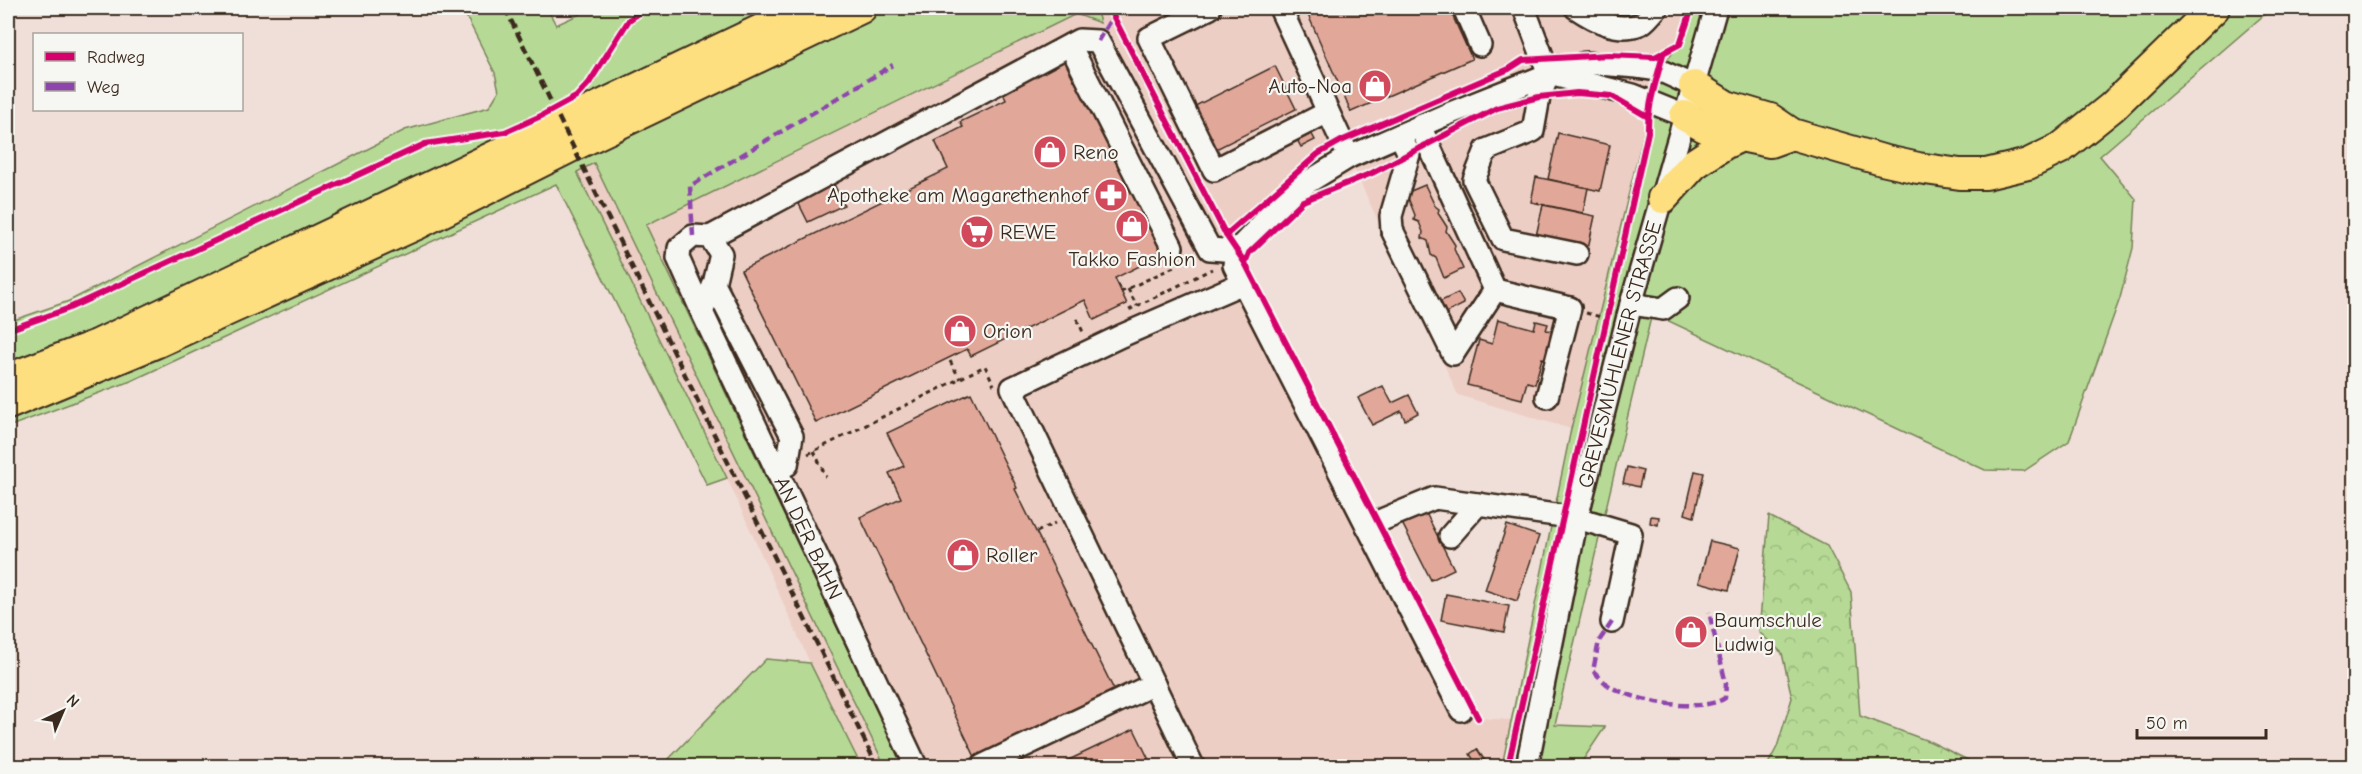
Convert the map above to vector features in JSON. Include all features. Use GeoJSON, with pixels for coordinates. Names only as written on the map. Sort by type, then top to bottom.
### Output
{"type":"FeatureCollection","features":[{"type":"Feature","properties":{"kind":"highway"},"geometry":{"type":"LineString","coordinates":[[8,378],[97,345],[807,8]]}},
{"type":"Feature","properties":{"kind":"highway"},"geometry":{"type":"LineString","coordinates":[[8,404],[154,343],[417,224],[570,147],[861,8]]}},
{"type":"Feature","properties":{"kind":"highway"},"geometry":{"type":"LineString","coordinates":[[1694,86],[1726,106],[1770,119],[1792,134],[1882,160],[1960,174],[1986,174],[2028,164],[2061,148],[2112,106],[2214,8]]}},
{"type":"Feature","properties":{"kind":"highway"},"geometry":{"type":"LineString","coordinates":[[1685,116],[1705,127],[1770,142],[1792,134]]}},
{"type":"Feature","properties":{"kind":"highway"},"geometry":{"type":"LineString","coordinates":[[1663,198],[1707,154],[1742,136]]}},
{"type":"Feature","properties":{"kind":"street"},"geometry":{"type":"LineString","coordinates":[[1210,8],[1149,38],[1214,170],[1328,112]]}},
{"type":"Feature","properties":{"kind":"street"},"geometry":{"type":"LineString","coordinates":[[1280,8],[1349,157]]}},
{"type":"Feature","properties":{"kind":"street"},"geometry":{"type":"LineString","coordinates":[[1464,8],[1480,45]]}},
{"type":"Feature","properties":{"kind":"street"},"geometry":{"type":"LineString","coordinates":[[1524,8],[1549,74],[1539,97],[1533,131],[1486,150],[1474,180],[1503,239],[1577,254]]}},
{"type":"Feature","properties":{"kind":"street"},"geometry":{"type":"LineString","coordinates":[[1576,8],[1596,22],[1619,27],[1641,24],[1657,8]]}},
{"type":"Feature","properties":{"kind":"street","name":"GREVESMÜHLENER STRASSE"},"geometry":{"type":"LineString","coordinates":[[1527,766],[1577,518],[1631,304],[1716,8]]}},
{"type":"Feature","properties":{"kind":"street"},"geometry":{"type":"LineString","coordinates":[[702,312],[714,284],[721,254],[710,237],[1079,40],[1098,41],[1210,249],[1236,251]]}},
{"type":"Feature","properties":{"kind":"street"},"geometry":{"type":"LineString","coordinates":[[1070,45],[1176,256]]}},
{"type":"Feature","properties":{"kind":"street"},"geometry":{"type":"LineString","coordinates":[[1461,710],[1234,265],[1236,251],[1295,190],[1349,157],[1549,74],[1586,63],[1637,67],[1659,70],[1694,86]]}},
{"type":"Feature","properties":{"kind":"street"},"geometry":{"type":"LineString","coordinates":[[1549,74],[1633,95],[1685,116]]}},
{"type":"Feature","properties":{"kind":"street"},"geometry":{"type":"LineString","coordinates":[[1410,130],[1409,154],[1391,216],[1392,230],[1453,354],[1495,290]]}},
{"type":"Feature","properties":{"kind":"street"},"geometry":{"type":"LineString","coordinates":[[1410,130],[1495,290],[1570,308],[1547,398]]}},
{"type":"Feature","properties":{"kind":"street"},"geometry":{"type":"LineString","coordinates":[[1409,154],[1425,169],[1463,250]]}},
{"type":"Feature","properties":{"kind":"street"},"geometry":{"type":"LineString","coordinates":[[1136,176],[1163,163]]}},
{"type":"Feature","properties":{"kind":"street","name":"AN DER BAHN"},"geometry":{"type":"LineString","coordinates":[[710,237],[693,236],[679,249],[678,258],[702,312],[781,468],[916,766]]}},
{"type":"Feature","properties":{"kind":"street"},"geometry":{"type":"LineString","coordinates":[[1193,766],[1012,388],[1121,336],[1243,283]]}},
{"type":"Feature","properties":{"kind":"street"},"geometry":{"type":"LineString","coordinates":[[714,284],[792,436],[781,468]]}},
{"type":"Feature","properties":{"kind":"street"},"geometry":{"type":"LineString","coordinates":[[1631,304],[1663,309],[1678,298]]}},
{"type":"Feature","properties":{"kind":"street"},"geometry":{"type":"LineString","coordinates":[[1367,526],[1435,498],[1577,518],[1631,534],[1612,622]]}},
{"type":"Feature","properties":{"kind":"street"},"geometry":{"type":"LineString","coordinates":[[1450,536],[1478,504]]}},
{"type":"Feature","properties":{"kind":"street"},"geometry":{"type":"LineString","coordinates":[[982,766],[1154,684]]}},
{"type":"Feature","properties":{"kind":"path"},"geometry":{"type":"LineString","coordinates":[[1126,311],[1219,266],[1210,249]]}},
{"type":"Feature","properties":{"kind":"path"},"geometry":{"type":"LineString","coordinates":[[1121,292],[1176,256]]}},
{"type":"Feature","properties":{"kind":"path"},"geometry":{"type":"LineString","coordinates":[[1128,289],[1137,306]]}},
{"type":"Feature","properties":{"kind":"path"},"geometry":{"type":"LineString","coordinates":[[1605,330],[1610,307]]}},
{"type":"Feature","properties":{"kind":"path"},"geometry":{"type":"LineString","coordinates":[[1077,319],[1083,333]]}},
{"type":"Feature","properties":{"kind":"path"},"geometry":{"type":"LineString","coordinates":[[950,361],[960,379]]}},
{"type":"Feature","properties":{"kind":"path"},"geometry":{"type":"LineString","coordinates":[[781,468],[985,366]]}},
{"type":"Feature","properties":{"kind":"path"},"geometry":{"type":"LineString","coordinates":[[814,452],[826,477]]}},
{"type":"Feature","properties":{"kind":"path"},"geometry":{"type":"LineString","coordinates":[[1036,532],[1059,521]]}},
{"type":"Feature","properties":{"kind":"path"},"geometry":{"type":"LineString","coordinates":[[1417,766],[1429,761],[1461,766]]}},
{"type":"Feature","properties":{"kind":"shaded area"},"geometry":{"type":"Polygon","coordinates":[[[1096,8],[1691,8],[1680,44],[1659,70],[1571,429],[1458,395],[1355,171],[1304,196],[1245,250],[1245,263],[1478,718],[1512,720],[1502,766],[903,766],[646,225],[1076,14],[1099,22],[1096,8]]]}},
{"type":"Feature","properties":{"kind":"shaded area"},"geometry":{"type":"Polygon","coordinates":[[[594,163],[885,766],[861,766],[810,663],[727,478],[577,172],[594,163]]]}},
{"type":"Feature","properties":{"kind":"green space"},"geometry":{"type":"Polygon","coordinates":[[[462,8],[547,8],[556,25],[593,8],[1096,8],[1100,23],[1076,14],[646,225],[903,766],[885,766],[594,163],[577,172],[727,478],[707,485],[556,184],[131,381],[8,427],[8,322],[69,301],[405,130],[489,107],[499,91],[495,73],[462,8]]]}},
{"type":"Feature","properties":{"kind":"green space"},"geometry":{"type":"Polygon","coordinates":[[[1691,8],[2272,8],[2100,156],[2136,199],[2133,248],[2120,298],[2069,441],[2024,471],[1985,470],[1652,313],[1555,725],[1605,727],[1579,766],[1502,766],[1571,429],[1659,70],[1680,44],[1691,8]]]}},
{"type":"Feature","properties":{"kind":"green space"},"geometry":{"type":"Polygon","coordinates":[[[1769,516],[1827,546],[1851,592],[1860,716],[1931,742],[1980,766],[1767,766],[1777,747],[1792,698],[1782,653],[1759,632],[1769,516]]]}},
{"type":"Feature","properties":{"kind":"green space"},"geometry":{"type":"Polygon","coordinates":[[[766,659],[810,663],[861,766],[662,766],[766,659]]]}},
{"type":"Feature","properties":{"kind":"building","name":"Auto-Noa"},"geometry":{"type":"Polygon","coordinates":[[[1305,8],[1449,8],[1472,59],[1351,112],[1305,8]]]}},
{"type":"Feature","properties":{"kind":"building"},"geometry":{"type":"Polygon","coordinates":[[[1599,8],[1633,8],[1619,14],[1603,12],[1599,8]]]}},
{"type":"Feature","properties":{"kind":"building"},"geometry":{"type":"Polygon","coordinates":[[[1068,57],[1164,254],[1115,278],[1127,304],[1094,320],[1085,300],[971,356],[967,349],[816,423],[741,270],[948,169],[935,141],[963,127],[960,122],[1006,100],[1002,90],[1068,57]]]}},
{"type":"Feature","properties":{"kind":"building"},"geometry":{"type":"Polygon","coordinates":[[[1275,66],[1296,109],[1208,153],[1187,110],[1275,66]]]}},
{"type":"Feature","properties":{"kind":"building"},"geometry":{"type":"Polygon","coordinates":[[[1308,127],[1315,140],[1301,147],[1294,134],[1308,127]]]}},
{"type":"Feature","properties":{"kind":"building"},"geometry":{"type":"Polygon","coordinates":[[[1558,133],[1610,145],[1600,191],[1548,179],[1558,133]]]}},
{"type":"Feature","properties":{"kind":"building"},"geometry":{"type":"Polygon","coordinates":[[[1536,177],[1588,188],[1583,213],[1531,202],[1536,177]]]}},
{"type":"Feature","properties":{"kind":"building"},"geometry":{"type":"Polygon","coordinates":[[[833,182],[844,205],[808,222],[797,200],[833,182]]]}},
{"type":"Feature","properties":{"kind":"building"},"geometry":{"type":"Polygon","coordinates":[[[1425,185],[1435,206],[1439,209],[1438,213],[1447,227],[1446,231],[1455,245],[1454,249],[1463,269],[1444,278],[1436,258],[1431,255],[1428,241],[1422,238],[1423,232],[1419,222],[1414,220],[1415,215],[1406,193],[1425,185]]]}},
{"type":"Feature","properties":{"kind":"building"},"geometry":{"type":"Polygon","coordinates":[[[1543,205],[1595,216],[1588,248],[1536,236],[1543,205]]]}},
{"type":"Feature","properties":{"kind":"building"},"geometry":{"type":"Polygon","coordinates":[[[1458,293],[1464,304],[1442,315],[1437,303],[1458,293]]]}},
{"type":"Feature","properties":{"kind":"building"},"geometry":{"type":"Polygon","coordinates":[[[1498,319],[1534,329],[1536,321],[1548,324],[1546,330],[1554,331],[1546,359],[1542,358],[1535,384],[1527,382],[1522,399],[1467,385],[1479,340],[1492,344],[1498,319]]]}},
{"type":"Feature","properties":{"kind":"building"},"geometry":{"type":"Polygon","coordinates":[[[1383,386],[1392,403],[1409,395],[1418,413],[1405,420],[1401,411],[1372,425],[1358,398],[1383,386]]]}},
{"type":"Feature","properties":{"kind":"building","name":"Roller"},"geometry":{"type":"Polygon","coordinates":[[[971,393],[1017,488],[1015,489],[1116,694],[977,761],[860,517],[901,498],[889,473],[904,466],[887,433],[971,393]]]}},
{"type":"Feature","properties":{"kind":"building"},"geometry":{"type":"Polygon","coordinates":[[[1627,467],[1643,471],[1639,487],[1623,483],[1627,467]]]}},
{"type":"Feature","properties":{"kind":"building"},"geometry":{"type":"Polygon","coordinates":[[[1695,471],[1704,473],[1694,517],[1685,514],[1695,471]]]}},
{"type":"Feature","properties":{"kind":"building"},"geometry":{"type":"Polygon","coordinates":[[[1425,511],[1454,569],[1431,580],[1402,523],[1425,511]]]}},
{"type":"Feature","properties":{"kind":"building"},"geometry":{"type":"Polygon","coordinates":[[[1651,516],[1659,517],[1658,525],[1650,523],[1651,516]]]}},
{"type":"Feature","properties":{"kind":"building"},"geometry":{"type":"Polygon","coordinates":[[[1507,525],[1539,536],[1517,601],[1485,590],[1507,525]]]}},
{"type":"Feature","properties":{"kind":"building"},"geometry":{"type":"Polygon","coordinates":[[[1710,541],[1740,548],[1729,590],[1699,582],[1710,541]]]}},
{"type":"Feature","properties":{"kind":"building"},"geometry":{"type":"Polygon","coordinates":[[[1446,594],[1509,606],[1504,632],[1441,620],[1446,594]]]}},
{"type":"Feature","properties":{"kind":"building"},"geometry":{"type":"Polygon","coordinates":[[[1134,729],[1152,766],[1056,766],[1134,729]]]}},
{"type":"Feature","properties":{"kind":"building"},"geometry":{"type":"Polygon","coordinates":[[[1477,749],[1487,764],[1477,766],[1470,754],[1477,749]]]}},
{"type":"Feature","properties":{"kind":"railway"},"geometry":{"type":"LineString","coordinates":[[505,8],[877,766]]}},
{"type":"Feature","properties":{"kind":"marked path"},"geometry":{"type":"LineString","coordinates":[[1098,41],[1113,15]]}},
{"type":"Feature","properties":{"kind":"marked path"},"geometry":{"type":"LineString","coordinates":[[693,236],[690,186],[893,65]]}},
{"type":"Feature","properties":{"kind":"marked path"},"geometry":{"type":"LineString","coordinates":[[1612,622],[1599,641],[1593,671],[1611,687],[1636,697],[1668,704],[1700,705],[1714,703],[1725,698],[1726,684],[1709,612]]}},
{"type":"Feature","properties":{"kind":"cycle path"},"geometry":{"type":"LineString","coordinates":[[8,330],[67,309],[425,144],[505,132],[541,116],[576,97],[589,83],[629,20],[646,8]]}},
{"type":"Feature","properties":{"kind":"cycle path"},"geometry":{"type":"LineString","coordinates":[[1109,8],[1226,235],[1245,263]]}},
{"type":"Feature","properties":{"kind":"cycle path"},"geometry":{"type":"LineString","coordinates":[[1226,235],[1318,154],[1341,141],[1509,69],[1523,60],[1608,55],[1655,57],[1680,44],[1692,8]]}},
{"type":"Feature","properties":{"kind":"cycle path"},"geometry":{"type":"LineString","coordinates":[[1508,766],[1648,132],[1651,102],[1663,54]]}},
{"type":"Feature","properties":{"kind":"cycle path"},"geometry":{"type":"LineString","coordinates":[[1478,718],[1245,263],[1249,253],[1303,201],[1372,173],[1497,108],[1539,97],[1577,93],[1612,96],[1648,117]]}},
{"type":"Feature","properties":{"kind":"place","name":"Auto-Noa"},"geometry":{"type":"Point","coordinates":[1375,86]}},
{"type":"Feature","properties":{"kind":"place","name":"Reno"},"geometry":{"type":"Point","coordinates":[1050,152]}},
{"type":"Feature","properties":{"kind":"place","name":"Apotheke am Magarethenhof"},"geometry":{"type":"Point","coordinates":[1111,195]}},
{"type":"Feature","properties":{"kind":"place","name":"Takko Fashion"},"geometry":{"type":"Point","coordinates":[1132,226]}},
{"type":"Feature","properties":{"kind":"place","name":"REWE"},"geometry":{"type":"Point","coordinates":[977,232]}},
{"type":"Feature","properties":{"kind":"place","name":"Orion"},"geometry":{"type":"Point","coordinates":[960,331]}},
{"type":"Feature","properties":{"kind":"place","name":"Roller"},"geometry":{"type":"Point","coordinates":[963,555]}},
{"type":"Feature","properties":{"kind":"place","name":"Baumschule Ludwig"},"geometry":{"type":"Point","coordinates":[1691,632]}}]}
